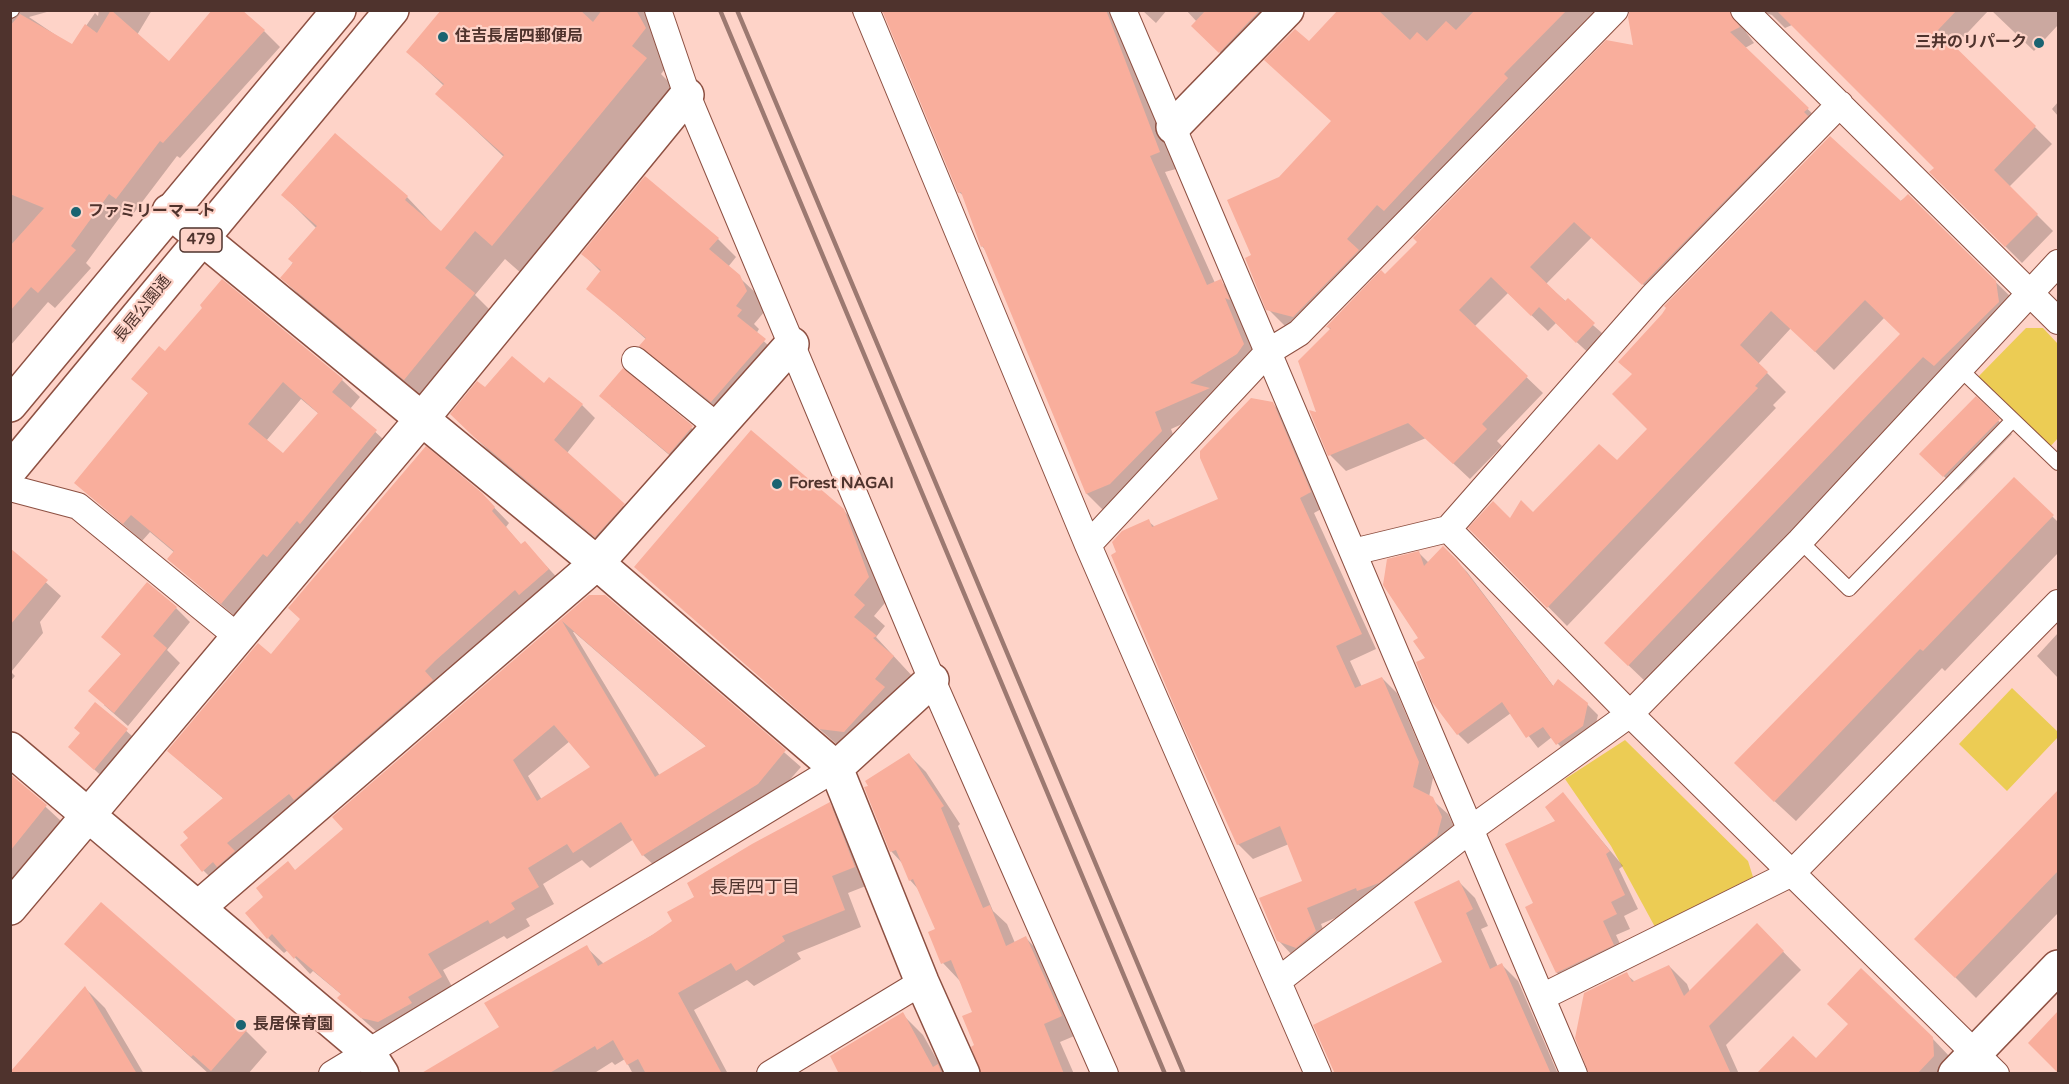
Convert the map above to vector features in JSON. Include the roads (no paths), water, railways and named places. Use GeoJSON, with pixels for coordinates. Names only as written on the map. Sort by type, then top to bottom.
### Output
{"type":"FeatureCollection","features":[{"type":"Feature","properties":{"kind":"main road","name":"長居公園通"},"geometry":{"type":"LineString","coordinates":[[10,470],[392,10]]}},
{"type":"Feature","properties":{"kind":"main road"},"geometry":{"type":"LineString","coordinates":[[1173,127],[1287,10]]}},
{"type":"Feature","properties":{"kind":"main road","name":"479"},"geometry":{"type":"LineString","coordinates":[[10,405],[334,12]]}},
{"type":"Feature","properties":{"kind":"main road"},"geometry":{"type":"LineString","coordinates":[[10,908],[421,420],[687,95]]}},
{"type":"Feature","properties":{"kind":"main road"},"geometry":{"type":"LineString","coordinates":[[169,211],[597,563],[837,768],[922,982],[963,1074]]}},
{"type":"Feature","properties":{"kind":"main road"},"geometry":{"type":"LineString","coordinates":[[198,907],[597,563],[792,344]]}},
{"type":"Feature","properties":{"kind":"main road"},"geometry":{"type":"LineString","coordinates":[[837,768],[932,680]]}},
{"type":"Feature","properties":{"kind":"main road"},"geometry":{"type":"LineString","coordinates":[[10,748],[198,907],[375,1063]]}},
{"type":"Feature","properties":{"kind":"main road"},"geometry":{"type":"LineString","coordinates":[[1975,1067],[2058,967]]}},
{"type":"Feature","properties":{"kind":"street"},"geometry":{"type":"LineString","coordinates":[[658,10],[687,95],[932,680],[1105,1074]]}},
{"type":"Feature","properties":{"kind":"street"},"geometry":{"type":"LineString","coordinates":[[866,10],[1088,545],[1318,1074]]}},
{"type":"Feature","properties":{"kind":"street"},"geometry":{"type":"LineString","coordinates":[[1123,10],[1574,1074]]}},
{"type":"Feature","properties":{"kind":"street"},"geometry":{"type":"LineString","coordinates":[[1088,545],[1268,352],[1299,333],[1615,10]]}},
{"type":"Feature","properties":{"kind":"street"},"geometry":{"type":"LineString","coordinates":[[1744,10],[2058,321]]}},
{"type":"Feature","properties":{"kind":"street"},"geometry":{"type":"LineString","coordinates":[[1353,552],[1448,529],[1653,296],[1840,104]]}},
{"type":"Feature","properties":{"kind":"street"},"geometry":{"type":"LineString","coordinates":[[1278,981],[1471,829],[1630,714],[1800,541],[2058,262]]}},
{"type":"Feature","properties":{"kind":"street"},"geometry":{"type":"LineString","coordinates":[[635,360],[718,427]]}},
{"type":"Feature","properties":{"kind":"street"},"geometry":{"type":"LineString","coordinates":[[10,488],[78,506],[238,637]]}},
{"type":"Feature","properties":{"kind":"street"},"geometry":{"type":"LineString","coordinates":[[1448,529],[1630,714],[1792,873],[1975,1067]]}},
{"type":"Feature","properties":{"kind":"street"},"geometry":{"type":"LineString","coordinates":[[1542,998],[1792,873],[2058,603]]}},
{"type":"Feature","properties":{"kind":"street"},"geometry":{"type":"LineString","coordinates":[[332,1074],[375,1063],[837,768]]}},
{"type":"Feature","properties":{"kind":"street"},"geometry":{"type":"LineString","coordinates":[[770,1074],[922,982]]}},
{"type":"Feature","properties":{"kind":"lane"},"geometry":{"type":"LineString","coordinates":[[1960,369],[2058,463]]}},
{"type":"Feature","properties":{"kind":"lane"},"geometry":{"type":"LineString","coordinates":[[1800,541],[1849,588],[2013,420]]}},
{"type":"Feature","properties":{"kind":"railway"},"geometry":{"type":"LineString","coordinates":[[720,10],[1165,1074]]}},
{"type":"Feature","properties":{"kind":"railway"},"geometry":{"type":"LineString","coordinates":[[737,10],[1184,1074]]}},
{"type":"Feature","properties":{"kind":"place","name":"住吉長居四郵便局"},"geometry":{"type":"Point","coordinates":[443,37]}},
{"type":"Feature","properties":{"kind":"place","name":"三井のリパーク"},"geometry":{"type":"Point","coordinates":[2039,43]}},
{"type":"Feature","properties":{"kind":"place","name":"ファミリーマート"},"geometry":{"type":"Point","coordinates":[76,212]}},
{"type":"Feature","properties":{"kind":"place","name":"Forest NAGAI"},"geometry":{"type":"Point","coordinates":[777,484]}},
{"type":"Feature","properties":{"kind":"place","name":"長居保育園"},"geometry":{"type":"Point","coordinates":[241,1025]}},
{"type":"Feature","properties":{"kind":"district","name":"長居四丁目"},"geometry":{"type":"Point","coordinates":[755,888]}}]}
